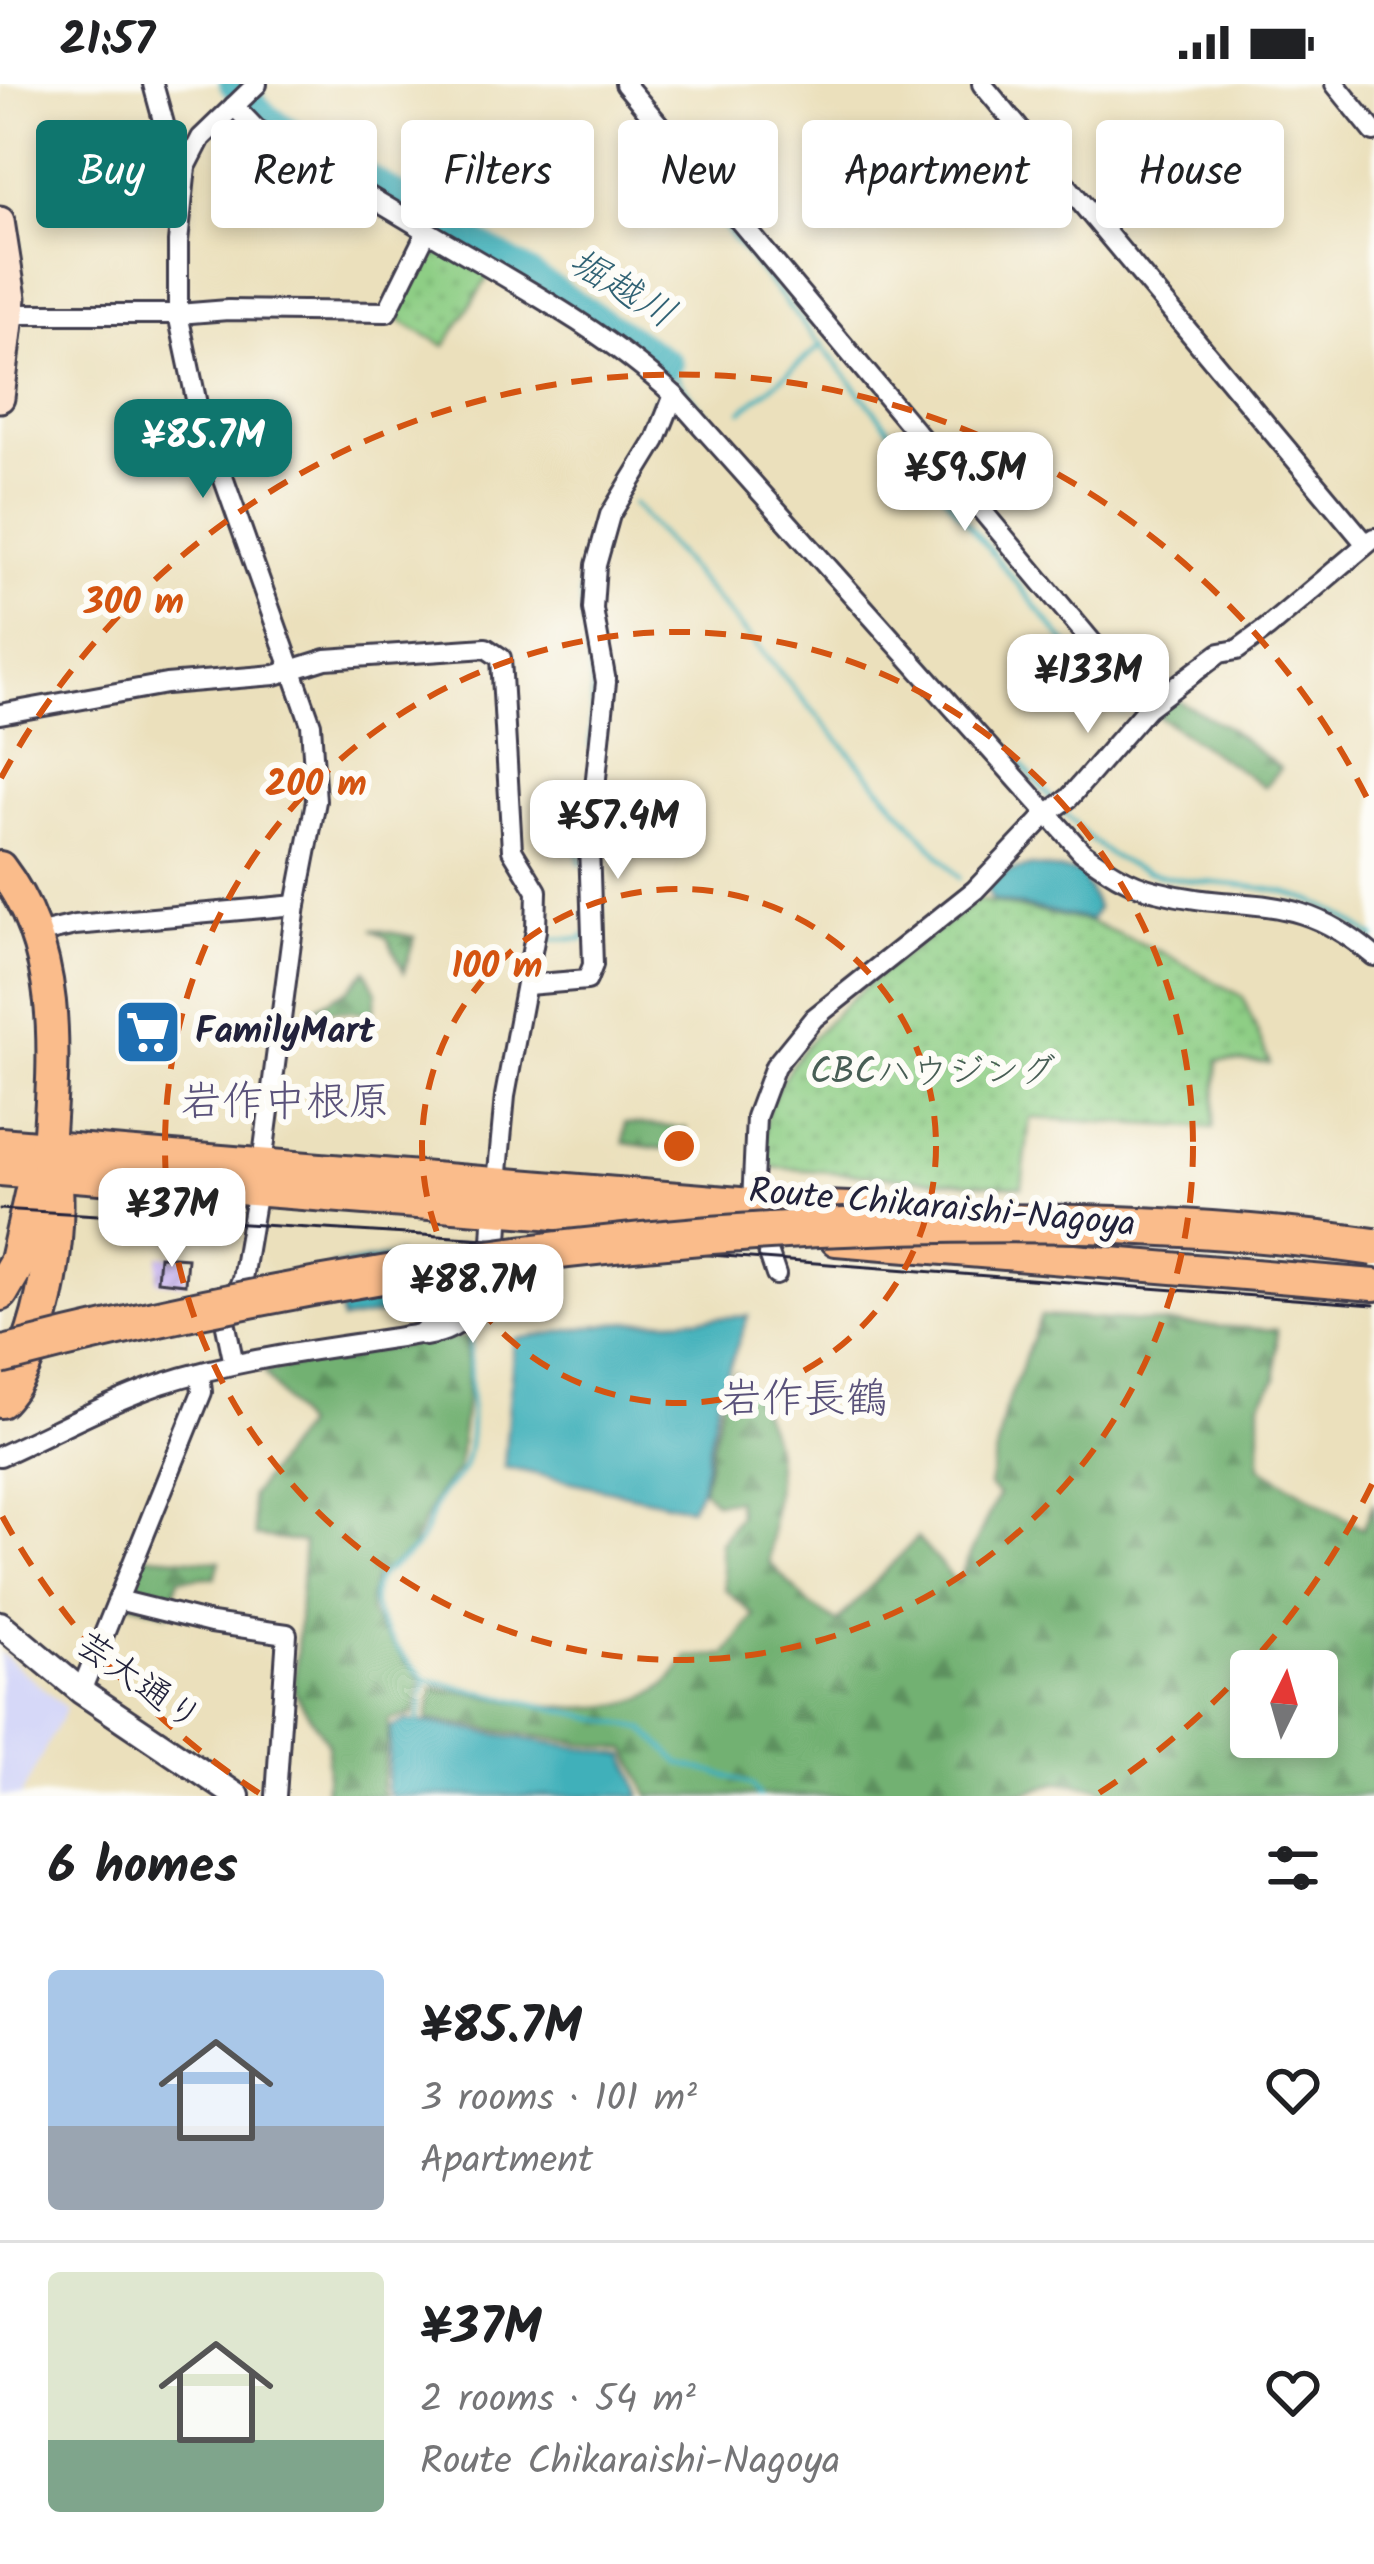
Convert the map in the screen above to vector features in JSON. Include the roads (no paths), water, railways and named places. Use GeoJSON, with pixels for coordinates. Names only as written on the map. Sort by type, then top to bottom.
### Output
{"type":"FeatureCollection","features":[{"type":"Feature","properties":{"kind":"highway"},"geometry":{"type":"LineString","coordinates":[[0,1292],[25,1239],[35,1166]]}},
{"type":"Feature","properties":{"kind":"highway"},"geometry":{"type":"LineString","coordinates":[[0,1399],[17,1379],[36,1336],[46,1286],[35,1166]]}},
{"type":"Feature","properties":{"kind":"highway"},"geometry":{"type":"LineString","coordinates":[[0,1356],[314,1285],[505,1256],[710,1234],[1041,1223],[1234,1231],[1374,1247]]}},
{"type":"Feature","properties":{"kind":"highway"},"geometry":{"type":"LineString","coordinates":[[0,1371],[277,1306],[511,1270],[648,1255],[865,1241],[1043,1238],[1234,1246],[1374,1262]]}},
{"type":"Feature","properties":{"kind":"main road"},"geometry":{"type":"LineString","coordinates":[[0,221],[9,268],[0,398]]}},
{"type":"Feature","properties":{"kind":"main road"},"geometry":{"type":"LineString","coordinates":[[4,877],[37,934],[53,1029],[35,1166]]}},
{"type":"Feature","properties":{"kind":"main road","name":"Route Chikaraishi-Nagoya"},"geometry":{"type":"LineString","coordinates":[[0,1143],[35,1166],[259,1177],[757,1218],[1010,1257],[1374,1285]]}},
{"type":"Feature","properties":{"kind":"main road","name":"Route Chikaraishi-Nagoya"},"geometry":{"type":"LineString","coordinates":[[757,1218],[1078,1216],[1374,1235]]}},
{"type":"Feature","properties":{"kind":"street"},"geometry":{"type":"LineString","coordinates":[[153,84],[163,120]]}},
{"type":"Feature","properties":{"kind":"street"},"geometry":{"type":"LineString","coordinates":[[187,165],[201,138],[257,84]]}},
{"type":"Feature","properties":{"kind":"street"},"geometry":{"type":"LineString","coordinates":[[625,84],[1148,709]]}},
{"type":"Feature","properties":{"kind":"street"},"geometry":{"type":"LineString","coordinates":[[776,1275],[757,1218],[756,1118],[775,1066],[814,1018],[975,890],[1048,813],[1069,798],[1148,709],[1220,653],[1237,650],[1267,628],[1370,541],[982,84]]}},
{"type":"Feature","properties":{"kind":"street"},"geometry":{"type":"LineString","coordinates":[[1335,84],[1374,132]]}},
{"type":"Feature","properties":{"kind":"street"},"geometry":{"type":"LineString","coordinates":[[233,106],[256,130],[568,316],[651,373],[1082,852],[1115,876],[1184,898],[1300,911],[1336,927],[1374,956]]}},
{"type":"Feature","properties":{"kind":"street"},"geometry":{"type":"LineString","coordinates":[[179,228],[178,314],[197,404],[311,724],[316,802],[296,905],[242,1279],[225,1321],[235,1364]]}},
{"type":"Feature","properties":{"kind":"street"},"geometry":{"type":"LineString","coordinates":[[6,333],[228,310],[387,312],[428,231]]}},
{"type":"Feature","properties":{"kind":"street"},"geometry":{"type":"LineString","coordinates":[[527,985],[587,980],[593,965],[589,845],[606,682],[593,609],[596,566],[610,515],[656,440],[674,394]]}},
{"type":"Feature","properties":{"kind":"street"},"geometry":{"type":"LineString","coordinates":[[0,714],[166,684],[291,671],[326,659],[486,647],[502,658],[512,850],[537,891],[527,985],[505,1096],[496,1230],[484,1294],[464,1316],[439,1331],[200,1373],[157,1386],[0,1456]]}},
{"type":"Feature","properties":{"kind":"street"},"geometry":{"type":"LineString","coordinates":[[37,934],[75,925],[296,905]]}},
{"type":"Feature","properties":{"kind":"street"},"geometry":{"type":"LineString","coordinates":[[81,1691],[202,1392],[200,1373]]}},
{"type":"Feature","properties":{"kind":"street"},"geometry":{"type":"LineString","coordinates":[[118,1600],[211,1624],[287,1634],[276,1796]]}},
{"type":"Feature","properties":{"kind":"street","name":"芸大通り"},"geometry":{"type":"LineString","coordinates":[[0,1624],[81,1691],[237,1796]]}},
{"type":"Feature","properties":{"kind":"water"},"geometry":{"type":"Polygon","coordinates":[[[1032,866],[1081,873],[1097,908],[1091,920],[992,900],[986,887],[1007,872],[1032,866]]]}},
{"type":"Feature","properties":{"kind":"water"},"geometry":{"type":"Polygon","coordinates":[[[397,1255],[405,1310],[342,1321],[331,1266],[397,1255]]]}},
{"type":"Feature","properties":{"kind":"water"},"geometry":{"type":"Polygon","coordinates":[[[748,1316],[718,1398],[701,1488],[690,1508],[504,1467],[514,1339],[614,1323],[748,1316]]]}},
{"type":"Feature","properties":{"kind":"water"},"geometry":{"type":"Polygon","coordinates":[[[408,1720],[626,1755],[641,1796],[390,1796],[386,1788],[391,1727],[408,1720]]]}},
{"type":"Feature","properties":{"kind":"waterway","name":"堀越川"},"geometry":{"type":"LineString","coordinates":[[234,84],[267,119],[668,364]]}},
{"type":"Feature","properties":{"kind":"waterway"},"geometry":{"type":"LineString","coordinates":[[724,228],[1122,711]]}},
{"type":"Feature","properties":{"kind":"waterway"},"geometry":{"type":"LineString","coordinates":[[742,411],[823,344]]}},
{"type":"Feature","properties":{"kind":"waterway"},"geometry":{"type":"LineString","coordinates":[[668,364],[695,402],[955,686],[1053,801]]}},
{"type":"Feature","properties":{"kind":"waterway"},"geometry":{"type":"LineString","coordinates":[[590,746],[592,690],[581,603],[584,561],[598,519],[655,400]]}},
{"type":"Feature","properties":{"kind":"waterway"},"geometry":{"type":"LineString","coordinates":[[633,504],[959,878]]}},
{"type":"Feature","properties":{"kind":"waterway"},"geometry":{"type":"LineString","coordinates":[[581,864],[575,839],[585,805]]}},
{"type":"Feature","properties":{"kind":"waterway"},"geometry":{"type":"LineString","coordinates":[[1061,809],[1102,849],[1132,866],[1179,879],[1301,897],[1339,914],[1374,938]]}},
{"type":"Feature","properties":{"kind":"waterway"},"geometry":{"type":"LineString","coordinates":[[538,976],[546,939],[584,939],[584,935]]}},
{"type":"Feature","properties":{"kind":"waterway"},"geometry":{"type":"LineString","coordinates":[[529,1017],[534,993]]}},
{"type":"Feature","properties":{"kind":"waterway"},"geometry":{"type":"LineString","coordinates":[[418,1722],[426,1679],[385,1632],[373,1603],[374,1589],[380,1577],[416,1547],[440,1496],[464,1467],[470,1435],[471,1336]]}},
{"type":"Feature","properties":{"kind":"waterway"},"geometry":{"type":"LineString","coordinates":[[428,1680],[644,1729],[681,1764],[731,1777],[752,1786],[759,1796]]}},
{"type":"Feature","properties":{"kind":"tram line"},"geometry":{"type":"LineString","coordinates":[[0,1209],[536,1242],[1374,1305]]}},
{"type":"Feature","properties":{"kind":"place","name":"FamilyMart"},"geometry":{"type":"Point","coordinates":[148,1032]}},
{"type":"Feature","properties":{"kind":"district","name":"岩作中根原"},"geometry":{"type":"Point","coordinates":[285,1103]}},
{"type":"Feature","properties":{"kind":"district","name":"岩作長鶴"},"geometry":{"type":"Point","coordinates":[804,1400]}},
{"type":"Feature","properties":{"kind":"park label","name":"CBCハウジング"},"geometry":{"type":"Point","coordinates":[933,1073]}}]}
